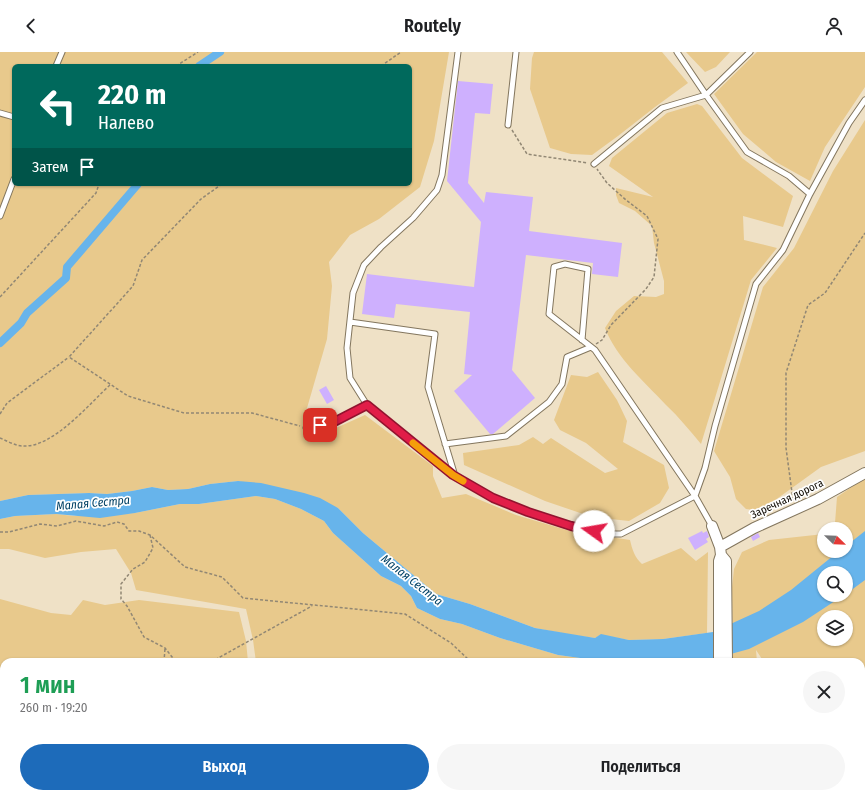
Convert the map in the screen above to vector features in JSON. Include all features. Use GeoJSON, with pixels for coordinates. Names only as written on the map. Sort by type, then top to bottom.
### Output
{"type":"FeatureCollection","features":[{"type":"Feature","properties":{"kind":"street","name":"Заречная дорога"},"geometry":{"type":"LineString","coordinates":[[722,556],[754,528],[818,499],[865,473]]}},
{"type":"Feature","properties":{"kind":"street"},"geometry":{"type":"LineString","coordinates":[[712,526],[722,556],[727,658]]}},
{"type":"Feature","properties":{"kind":"street"},"geometry":{"type":"LineString","coordinates":[[719,658],[722,556]]}},
{"type":"Feature","properties":{"kind":"lane"},"geometry":{"type":"LineString","coordinates":[[57,64],[62,52]]}},
{"type":"Feature","properties":{"kind":"lane"},"geometry":{"type":"LineString","coordinates":[[458,52],[442,175],[437,190],[413,218],[364,265],[353,293],[347,348],[350,378],[367,405],[455,476],[493,498],[528,512],[571,526],[605,534],[621,534],[695,496],[705,468],[715,426],[756,284],[783,250],[810,194],[849,123],[865,100]]}},
{"type":"Feature","properties":{"kind":"lane"},"geometry":{"type":"LineString","coordinates":[[508,125],[516,52]]}},
{"type":"Feature","properties":{"kind":"lane"},"geometry":{"type":"LineString","coordinates":[[677,52],[747,152],[789,176],[810,194]]}},
{"type":"Feature","properties":{"kind":"lane"},"geometry":{"type":"LineString","coordinates":[[594,164],[662,108],[706,95],[750,52]]}},
{"type":"Feature","properties":{"kind":"lane"},"geometry":{"type":"LineString","coordinates":[[0,113],[12,116]]}},
{"type":"Feature","properties":{"kind":"lane"},"geometry":{"type":"LineString","coordinates":[[0,216],[12,184]]}},
{"type":"Feature","properties":{"kind":"lane"},"geometry":{"type":"LineString","coordinates":[[582,340],[588,269],[565,264],[554,267],[549,314],[591,348],[595,350],[695,496],[712,526]]}},
{"type":"Feature","properties":{"kind":"lane"},"geometry":{"type":"LineString","coordinates":[[350,322],[435,334],[428,387],[455,476]]}},
{"type":"Feature","properties":{"kind":"lane"},"geometry":{"type":"LineString","coordinates":[[445,444],[506,436],[549,402],[562,384],[567,357],[591,348]]}},
{"type":"Feature","properties":{"kind":"lane"},"geometry":{"type":"LineString","coordinates":[[306,428],[334,422],[367,405]]}},
{"type":"Feature","properties":{"kind":"path"},"geometry":{"type":"LineString","coordinates":[[179,64],[198,52]]}},
{"type":"Feature","properties":{"kind":"path"},"geometry":{"type":"LineString","coordinates":[[384,64],[401,52]]}},
{"type":"Feature","properties":{"kind":"path"},"geometry":{"type":"LineString","coordinates":[[508,125],[527,154],[594,164],[607,183],[647,216],[658,239],[654,278],[646,289],[611,325],[602,340],[591,348]]}},
{"type":"Feature","properties":{"kind":"path"},"geometry":{"type":"LineString","coordinates":[[0,296],[96,193],[98,186]]}},
{"type":"Feature","properties":{"kind":"path"},"geometry":{"type":"LineString","coordinates":[[0,414],[7,403],[69,357],[133,286],[142,260],[201,199],[219,186]]}},
{"type":"Feature","properties":{"kind":"path"},"geometry":{"type":"LineString","coordinates":[[795,510],[786,448],[786,373],[808,305],[825,293],[865,233]]}},
{"type":"Feature","properties":{"kind":"path"},"geometry":{"type":"LineString","coordinates":[[69,357],[128,396],[184,413],[252,413],[306,428]]}},
{"type":"Feature","properties":{"kind":"path"},"geometry":{"type":"LineString","coordinates":[[0,438],[23,446],[42,443],[60,432],[111,384]]}},
{"type":"Feature","properties":{"kind":"path"},"geometry":{"type":"LineString","coordinates":[[0,532],[9,532],[40,524],[57,526],[76,521],[104,526],[117,522],[124,524],[129,531],[139,531],[150,535],[185,567],[222,577],[243,598],[404,614],[451,643],[467,658]]}},
{"type":"Feature","properties":{"kind":"path"},"geometry":{"type":"LineString","coordinates":[[150,535],[152,548],[145,562],[133,568],[121,584],[121,599],[127,606],[144,637],[166,648],[173,658]]}},
{"type":"Feature","properties":{"kind":"path"},"geometry":{"type":"LineString","coordinates":[[218,658],[313,605]]}},
{"type":"Feature","properties":{"kind":"path"},"geometry":{"type":"LineString","coordinates":[[165,658],[166,648]]}},
{"type":"Feature","properties":{"kind":"shaded area"},"geometry":{"type":"Polygon","coordinates":[[[0,52],[449,52],[434,141],[420,187],[379,219],[350,235],[329,262],[332,286],[327,339],[305,415],[327,432],[365,415],[433,466],[433,476],[442,498],[466,494],[516,515],[570,531],[630,540],[637,559],[642,564],[681,548],[696,561],[708,552],[707,633],[663,639],[629,640],[601,635],[595,638],[535,628],[470,604],[436,594],[363,533],[338,508],[238,481],[210,484],[188,489],[168,490],[152,487],[107,494],[89,493],[28,495],[0,501],[0,52]]]}},
{"type":"Feature","properties":{"kind":"shaded area"},"geometry":{"type":"Polygon","coordinates":[[[534,52],[662,52],[688,83],[592,155],[571,154],[550,148],[530,89],[532,58],[534,52]]]}},
{"type":"Feature","properties":{"kind":"shaded area"},"geometry":{"type":"Polygon","coordinates":[[[686,52],[730,52],[716,67],[705,72],[686,52]]]}},
{"type":"Feature","properties":{"kind":"shaded area"},"geometry":{"type":"Polygon","coordinates":[[[757,52],[865,52],[865,87],[825,147],[810,181],[776,162],[743,134],[714,94],[757,52]]]}},
{"type":"Feature","properties":{"kind":"shaded area"},"geometry":{"type":"Polygon","coordinates":[[[697,104],[702,106],[742,158],[793,196],[783,227],[743,216],[744,240],[777,248],[751,280],[701,444],[680,419],[624,360],[616,350],[605,328],[616,311],[634,296],[656,297],[664,294],[664,281],[654,243],[652,226],[635,211],[619,203],[616,195],[616,188],[653,197],[609,166],[612,158],[667,113],[697,104]]]}},
{"type":"Feature","properties":{"kind":"shaded area"},"geometry":{"type":"Polygon","coordinates":[[[865,120],[865,451],[821,467],[767,506],[755,510],[746,509],[736,499],[730,477],[714,451],[763,287],[794,248],[833,171],[865,120]]]}},
{"type":"Feature","properties":{"kind":"shaded area"},"geometry":{"type":"Polygon","coordinates":[[[598,372],[617,400],[627,421],[623,442],[664,465],[669,488],[660,503],[629,521],[592,517],[545,501],[464,465],[463,453],[519,445],[533,437],[543,444],[551,438],[605,473],[618,469],[586,443],[560,430],[554,420],[571,375],[587,377],[598,372]]]}},
{"type":"Feature","properties":{"kind":"shaded area"},"geometry":{"type":"Polygon","coordinates":[[[865,478],[865,658],[761,658],[756,650],[757,658],[733,658],[732,587],[734,569],[742,552],[769,540],[817,535],[817,558],[853,558],[853,522],[835,522],[837,497],[865,478]]]}},
{"type":"Feature","properties":{"kind":"shaded area"},"geometry":{"type":"Polygon","coordinates":[[[256,496],[275,499],[301,509],[324,521],[333,533],[381,576],[401,586],[411,596],[417,608],[440,619],[462,624],[500,638],[558,655],[580,658],[255,658],[246,609],[136,590],[131,573],[116,549],[81,552],[45,558],[9,549],[0,549],[0,519],[15,516],[56,514],[74,516],[135,513],[180,504],[199,504],[256,496]]]}},
{"type":"Feature","properties":{"kind":"shaded area"},"geometry":{"type":"Polygon","coordinates":[[[0,599],[51,613],[71,615],[83,600],[105,605],[139,600],[239,612],[246,641],[248,658],[0,658],[0,599]]]}},
{"type":"Feature","properties":{"kind":"water","name":"Малая Сестра"},"geometry":{"type":"Polygon","coordinates":[[[238,481],[261,483],[320,498],[338,508],[363,533],[436,594],[470,604],[535,628],[595,638],[601,634],[629,640],[663,639],[713,632],[759,611],[791,590],[817,569],[817,602],[833,602],[821,610],[817,610],[817,613],[803,622],[749,649],[716,658],[580,658],[558,655],[500,638],[462,624],[440,619],[417,608],[411,596],[401,586],[381,576],[333,533],[324,521],[301,509],[275,499],[256,496],[199,504],[180,504],[100,518],[56,514],[15,516],[0,519],[0,501],[28,495],[89,493],[107,494],[152,487],[168,490],[188,489],[210,484],[238,481]]]}},
{"type":"Feature","properties":{"kind":"water"},"geometry":{"type":"Polygon","coordinates":[[[865,531],[865,580],[853,589],[853,566],[821,566],[830,558],[853,558],[853,540],[865,531]]]}},
{"type":"Feature","properties":{"kind":"building"},"geometry":{"type":"Polygon","coordinates":[[[458,81],[493,84],[490,114],[475,113],[468,183],[484,203],[486,192],[533,197],[529,231],[622,243],[618,277],[592,274],[593,263],[526,255],[512,370],[535,398],[493,434],[490,434],[454,391],[472,375],[464,374],[470,312],[396,304],[394,318],[362,314],[367,274],[474,287],[481,222],[447,181],[458,81]]]}},
{"type":"Feature","properties":{"kind":"building"},"geometry":{"type":"Polygon","coordinates":[[[326,386],[334,400],[327,404],[319,390],[326,386]]]}},
{"type":"Feature","properties":{"kind":"building"},"geometry":{"type":"Polygon","coordinates":[[[702,531],[703,533],[707,531],[709,537],[706,539],[708,542],[695,550],[688,538],[702,531]]]}},
{"type":"Feature","properties":{"kind":"building"},"geometry":{"type":"Polygon","coordinates":[[[758,533],[760,537],[753,541],[751,537],[758,533]]]}},
{"type":"Feature","properties":{"kind":"waterway"},"geometry":{"type":"LineString","coordinates":[[202,64],[220,52]]}},
{"type":"Feature","properties":{"kind":"waterway"},"geometry":{"type":"LineString","coordinates":[[0,343],[21,323],[27,313],[66,278],[67,267],[136,186]]}},
{"type":"Feature","properties":{"kind":"slow traffic"},"geometry":{"type":"LineString","coordinates":[[413,443],[453,475],[463,481]]}},
{"type":"Feature","properties":{"kind":"route"},"geometry":{"type":"LineString","coordinates":[[320,425],[334,422],[367,405],[453,475],[493,498],[528,512],[571,526],[594,531]]}}]}
